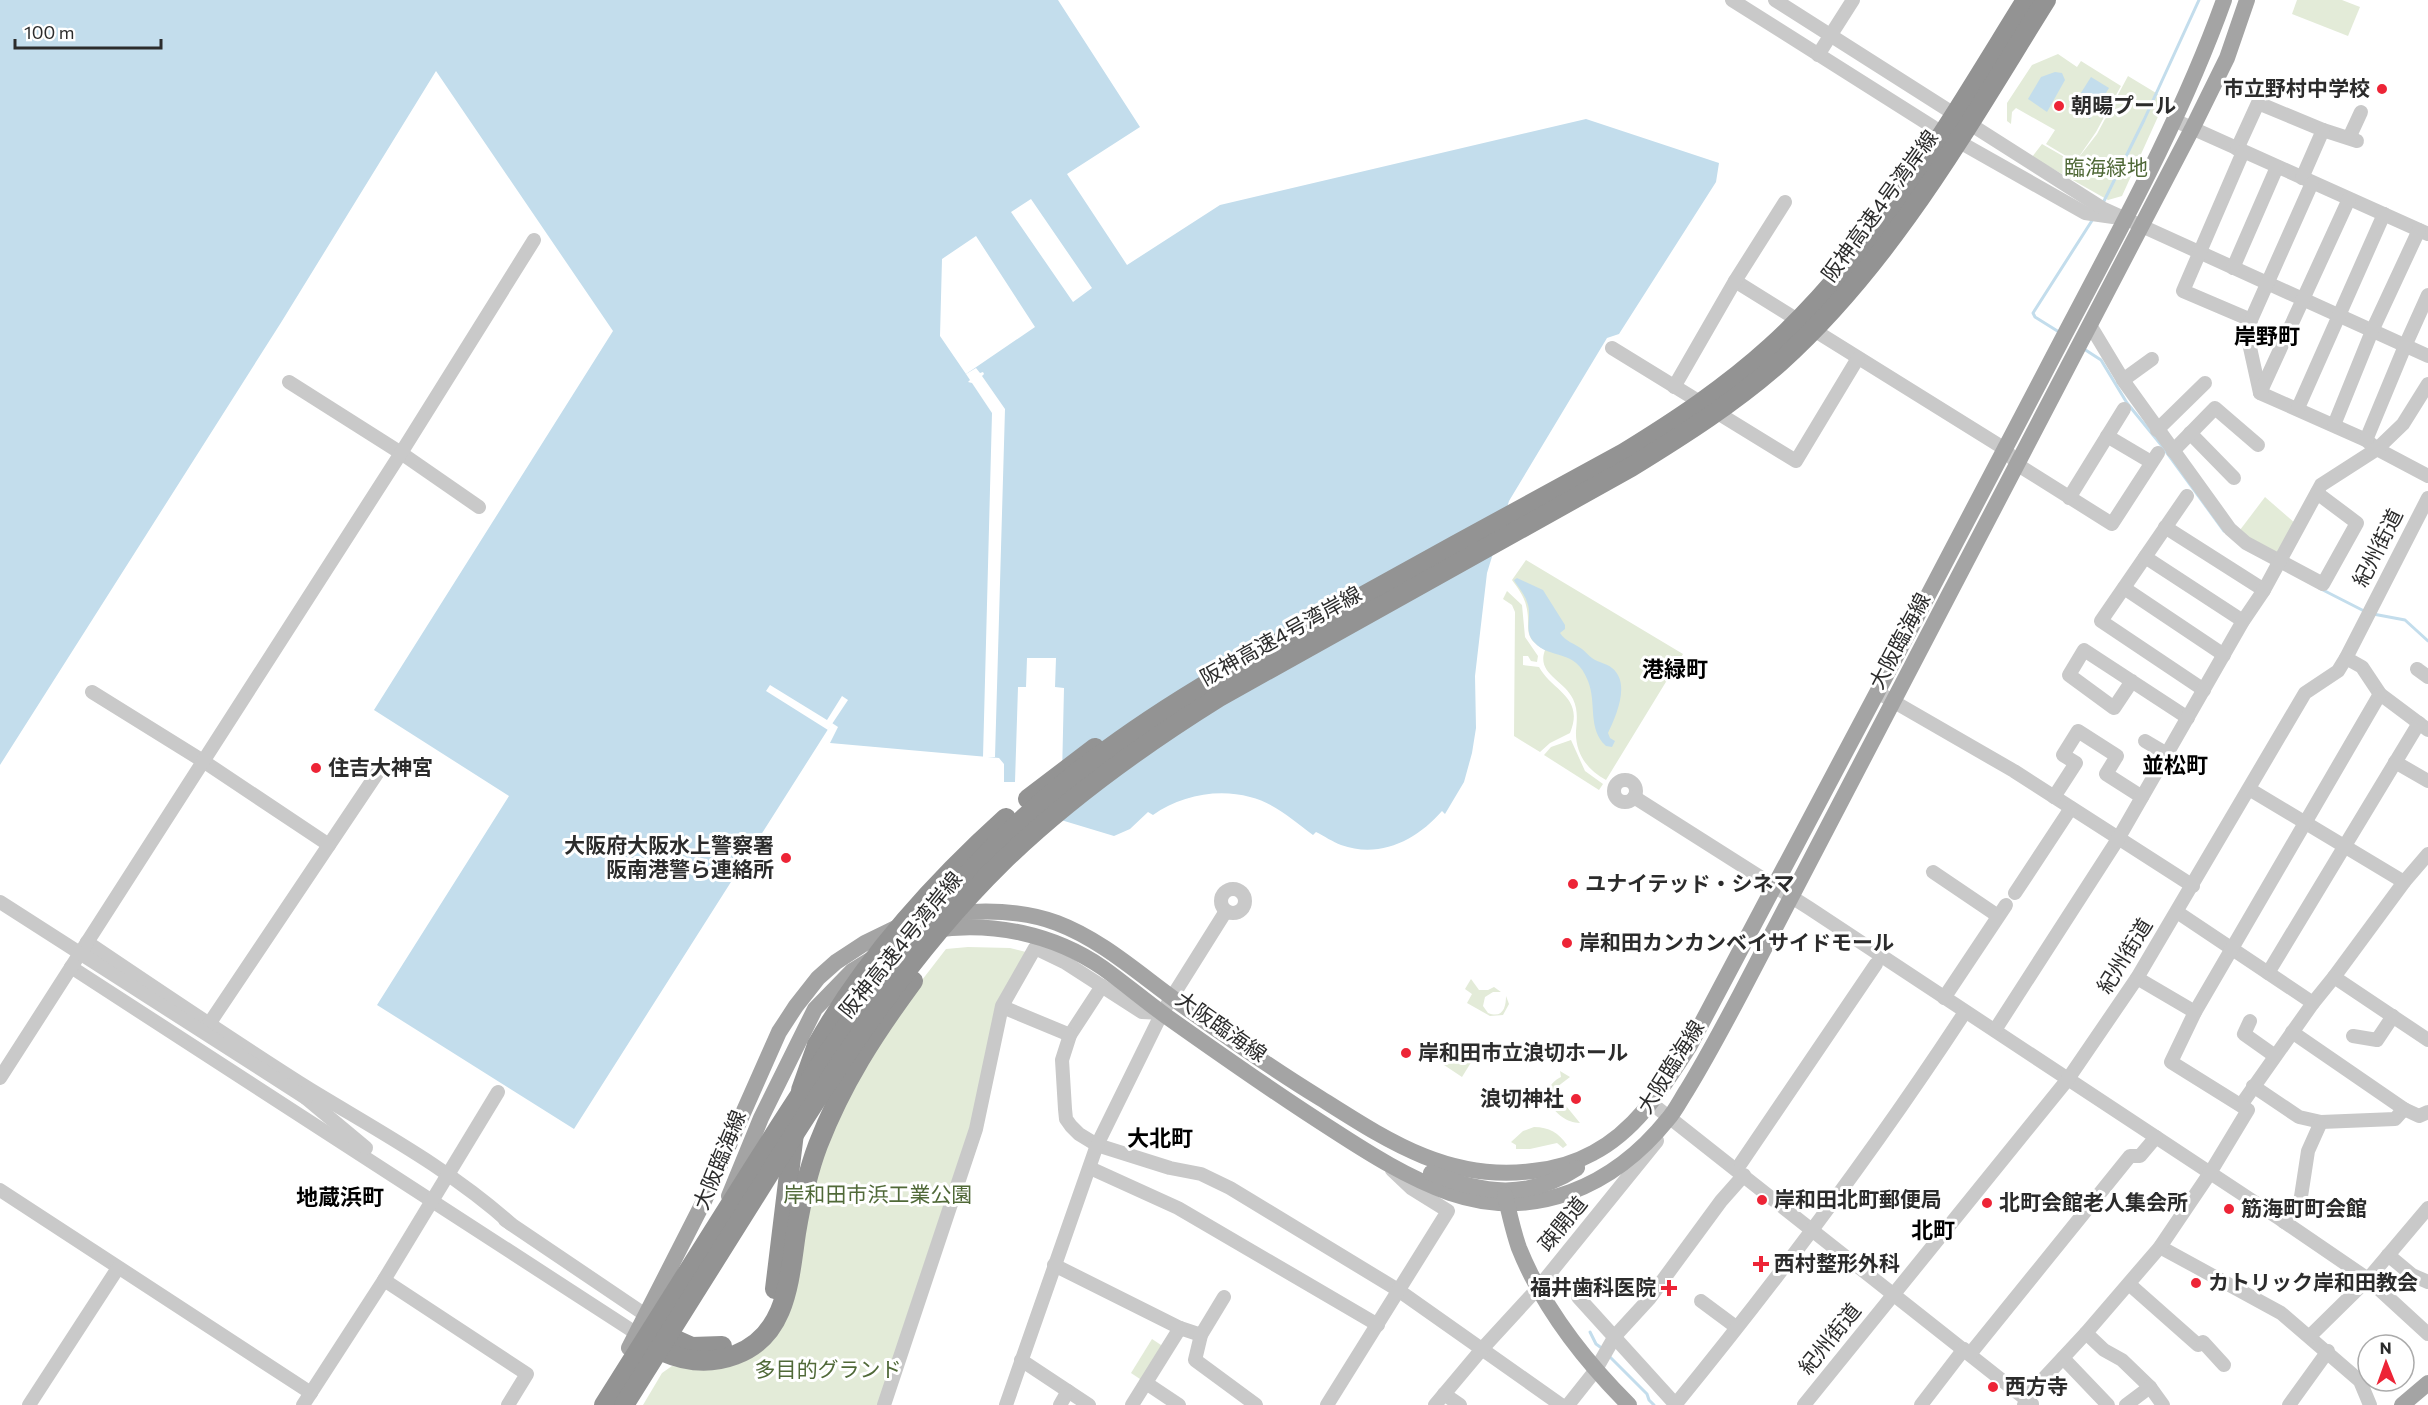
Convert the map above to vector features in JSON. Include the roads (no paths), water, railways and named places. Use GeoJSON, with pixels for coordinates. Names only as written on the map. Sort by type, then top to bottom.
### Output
{"type":"FeatureCollection","features":[{"type":"Feature","properties":{"kind":"highway","name":"阪神高速4号湾岸線"},"geometry":{"type":"LineString","coordinates":[[604,1405],[832,1046],[889,966],[959,882],[1028,815],[1068,781],[1175,702],[1265,650],[1624,453],[1669,425],[1741,373],[1796,324],[1861,250],[1930,152],[2026,0]]}},
{"type":"Feature","properties":{"kind":"highway","name":"阪神高速4号湾岸線"},"geometry":{"type":"LineString","coordinates":[[624,1405],[813,1104],[873,1014],[943,926],[1001,863],[1052,817],[1120,762],[1191,715],[1622,473],[1674,441],[1747,389],[1810,333],[1873,262],[1948,155],[2046,0]]}},
{"type":"Feature","properties":{"kind":"highway"},"geometry":{"type":"LineString","coordinates":[[668,1345],[720,1347],[747,1335],[757,1327],[765,1315],[775,1288],[798,1108],[804,1079],[817,1045],[842,1006],[894,936],[920,905],[986,836],[1068,767],[1111,737],[1175,702]]}},
{"type":"Feature","properties":{"kind":"highway"},"geometry":{"type":"LineString","coordinates":[[668,1345],[690,1360],[708,1361],[726,1358],[744,1352],[758,1342],[780,1315],[790,1278],[808,1172],[837,1100],[860,1056],[882,1023],[977,898],[1052,817]]}},
{"type":"Feature","properties":{"kind":"main road","name":"大阪臨海線"},"geometry":{"type":"LineString","coordinates":[[594,1405],[638,1334],[705,1199],[779,1032],[818,978],[836,962],[892,928],[947,914],[989,912],[1025,915],[1056,922],[1085,936],[1120,958],[1245,1050],[1369,1129],[1432,1160],[1456,1168],[1500,1175],[1558,1167],[1594,1153],[1626,1129],[1651,1103],[1689,1047],[1877,692],[2174,120],[2221,2]]}},
{"type":"Feature","properties":{"kind":"main road","name":"大阪臨海線"},"geometry":{"type":"LineString","coordinates":[[631,1405],[668,1345],[688,1305],[723,1210],[761,1118],[805,1027],[829,993],[852,972],[912,934],[948,928],[975,927],[1018,931],[1040,937],[1080,954],[1295,1106],[1386,1164],[1450,1193],[1476,1200],[1505,1197],[1535,1202],[1557,1198],[1591,1184],[1618,1167],[1669,1118],[1698,1072],[1740,995],[2192,129],[2227,58],[2245,7]]}},
{"type":"Feature","properties":{"kind":"main road"},"geometry":{"type":"LineString","coordinates":[[1369,1129],[1372,1140],[1424,1171],[1505,1197],[1559,1179],[1594,1153]]}},
{"type":"Feature","properties":{"kind":"main road"},"geometry":{"type":"LineString","coordinates":[[1505,1197],[1520,1248],[1538,1288],[1570,1338],[1595,1371],[1629,1405]]}},
{"type":"Feature","properties":{"kind":"main road"},"geometry":{"type":"LineString","coordinates":[[2402,1405],[2428,1383]]}},
{"type":"Feature","properties":{"kind":"street"},"geometry":{"type":"LineString","coordinates":[[1732,0],[1933,127],[2085,213],[2124,219]]}},
{"type":"Feature","properties":{"kind":"street"},"geometry":{"type":"LineString","coordinates":[[1775,0],[2102,208],[2198,254],[2428,356]]}},
{"type":"Feature","properties":{"kind":"street"},"geometry":{"type":"LineString","coordinates":[[1818,55],[1853,0]]}},
{"type":"Feature","properties":{"kind":"street"},"geometry":{"type":"LineString","coordinates":[[2221,2],[2245,7]]}},
{"type":"Feature","properties":{"kind":"street"},"geometry":{"type":"LineString","coordinates":[[2251,320],[2182,291],[2258,103],[2353,140],[2361,112]]}},
{"type":"Feature","properties":{"kind":"street"},"geometry":{"type":"LineString","coordinates":[[2174,120],[2423,232],[2372,331],[2334,425]]}},
{"type":"Feature","properties":{"kind":"street"},"geometry":{"type":"LineString","coordinates":[[2260,393],[2247,334],[2307,181],[2323,130]]}},
{"type":"Feature","properties":{"kind":"street"},"geometry":{"type":"LineString","coordinates":[[2233,268],[2277,167]]}},
{"type":"Feature","properties":{"kind":"street"},"geometry":{"type":"LineString","coordinates":[[2260,393],[2349,199]]}},
{"type":"Feature","properties":{"kind":"street"},"geometry":{"type":"LineString","coordinates":[[1674,387],[1735,281],[1785,202]]}},
{"type":"Feature","properties":{"kind":"street"},"geometry":{"type":"LineString","coordinates":[[2298,408],[2337,315],[2384,214]]}},
{"type":"Feature","properties":{"kind":"street"},"geometry":{"type":"LineString","coordinates":[[0,1078],[401,453],[534,240]]}},
{"type":"Feature","properties":{"kind":"street"},"geometry":{"type":"LineString","coordinates":[[1735,281],[2005,449],[2018,465],[2112,524],[2155,458],[2107,436]]}},
{"type":"Feature","properties":{"kind":"street"},"geometry":{"type":"LineString","coordinates":[[2372,445],[2405,346],[2428,295]]}},
{"type":"Feature","properties":{"kind":"street"},"geometry":{"type":"LineString","coordinates":[[2090,325],[2157,430],[2230,530],[2246,543],[2323,584],[2357,523],[2317,493]]}},
{"type":"Feature","properties":{"kind":"street"},"geometry":{"type":"LineString","coordinates":[[1612,348],[1797,461],[1858,358]]}},
{"type":"Feature","properties":{"kind":"street"},"geometry":{"type":"LineString","coordinates":[[2123,380],[2152,359]]}},
{"type":"Feature","properties":{"kind":"street"},"geometry":{"type":"LineString","coordinates":[[289,382],[401,453],[479,507]]}},
{"type":"Feature","properties":{"kind":"street"},"geometry":{"type":"LineString","coordinates":[[2157,430],[2205,383]]}},
{"type":"Feature","properties":{"kind":"street"},"geometry":{"type":"LineString","coordinates":[[1995,1030],[2118,839],[2264,590],[2321,485],[2403,424],[2428,384]]}},
{"type":"Feature","properties":{"kind":"street"},"geometry":{"type":"LineString","coordinates":[[2260,393],[2334,425],[2428,476]]}},
{"type":"Feature","properties":{"kind":"street"},"geometry":{"type":"LineString","coordinates":[[2173,451],[2215,408],[2258,445]]}},
{"type":"Feature","properties":{"kind":"street"},"geometry":{"type":"LineString","coordinates":[[2069,498],[2124,409]]}},
{"type":"Feature","properties":{"kind":"street"},"geometry":{"type":"LineString","coordinates":[[2190,433],[2234,478]]}},
{"type":"Feature","properties":{"kind":"street"},"geometry":{"type":"LineString","coordinates":[[2187,496],[2101,621],[2204,690]]}},
{"type":"Feature","properties":{"kind":"street","name":"紀州街道"},"geometry":{"type":"LineString","coordinates":[[1804,1405],[2068,1079],[2137,978],[2305,693],[2338,671],[2428,498]]}},
{"type":"Feature","properties":{"kind":"street"},"geometry":{"type":"LineString","coordinates":[[2165,527],[2264,590]]}},
{"type":"Feature","properties":{"kind":"street"},"geometry":{"type":"LineString","coordinates":[[2145,557],[2244,621]]}},
{"type":"Feature","properties":{"kind":"street"},"geometry":{"type":"LineString","coordinates":[[2124,588],[2224,655]]}},
{"type":"Feature","properties":{"kind":"street"},"geometry":{"type":"LineString","coordinates":[[2132,681],[2114,708],[2068,675],[2084,650],[2132,681],[2188,718]]}},
{"type":"Feature","properties":{"kind":"street"},"geometry":{"type":"LineString","coordinates":[[2268,973],[2395,762],[2424,727],[2380,694],[2362,667],[2346,658]]}},
{"type":"Feature","properties":{"kind":"street"},"geometry":{"type":"LineString","coordinates":[[92,692],[203,761],[329,845]]}},
{"type":"Feature","properties":{"kind":"street"},"geometry":{"type":"LineString","coordinates":[[1877,692],[2014,771],[2193,886]]}},
{"type":"Feature","properties":{"kind":"street"},"geometry":{"type":"LineString","coordinates":[[1651,1103],[1742,1169],[2028,1403],[2063,1358],[2160,1247],[2210,1173],[2248,1110],[2171,1062],[2195,1012],[2231,948],[2380,694]]}},
{"type":"Feature","properties":{"kind":"street"},"geometry":{"type":"LineString","coordinates":[[2054,797],[2076,763],[2063,755],[2078,731],[2117,756],[2106,774],[2142,797]]}},
{"type":"Feature","properties":{"kind":"street"},"geometry":{"type":"LineString","coordinates":[[2145,741],[2167,754]]}},
{"type":"Feature","properties":{"kind":"street"},"geometry":{"type":"LineString","coordinates":[[2395,762],[2428,781]]}},
{"type":"Feature","properties":{"kind":"street"},"geometry":{"type":"LineString","coordinates":[[210,1024],[380,769]]}},
{"type":"Feature","properties":{"kind":"street"},"geometry":{"type":"LineString","coordinates":[[2249,789],[2404,882]]}},
{"type":"Feature","properties":{"kind":"street"},"geometry":{"type":"LineString","coordinates":[[1634,797],[1774,885],[2283,1222],[2368,1280],[2428,1334]]}},
{"type":"Feature","properties":{"kind":"street"},"geometry":{"type":"LineString","coordinates":[[1944,998],[2071,808]]}},
{"type":"Feature","properties":{"kind":"street"},"geometry":{"type":"LineString","coordinates":[[2241,1105],[2313,1003],[2404,882],[2426,858]]}},
{"type":"Feature","properties":{"kind":"street"},"geometry":{"type":"LineString","coordinates":[[1933,872],[2006,905]]}},
{"type":"Feature","properties":{"kind":"street"},"geometry":{"type":"LineString","coordinates":[[0,902],[306,1098],[482,1197],[511,1224],[647,1314],[668,1345]]}},
{"type":"Feature","properties":{"kind":"street"},"geometry":{"type":"LineString","coordinates":[[1006,1405],[1097,1145],[1162,1013],[1226,911]]}},
{"type":"Feature","properties":{"kind":"street"},"geometry":{"type":"LineString","coordinates":[[2177,912],[2313,1003]]}},
{"type":"Feature","properties":{"kind":"street"},"geometry":{"type":"LineString","coordinates":[[87,942],[446,1176]]}},
{"type":"Feature","properties":{"kind":"street"},"geometry":{"type":"LineString","coordinates":[[884,1405],[976,1129],[1002,1006],[1035,948],[1066,963],[1142,1012],[1162,1013]]}},
{"type":"Feature","properties":{"kind":"street"},"geometry":{"type":"LineString","coordinates":[[1568,1405],[1595,1371],[1609,1346],[1649,1299],[1721,1201],[1876,963]]}},
{"type":"Feature","properties":{"kind":"street"},"geometry":{"type":"LineString","coordinates":[[71,967],[638,1334],[668,1345]]}},
{"type":"Feature","properties":{"kind":"street"},"geometry":{"type":"LineString","coordinates":[[2334,977],[2428,1040]]}},
{"type":"Feature","properties":{"kind":"street"},"geometry":{"type":"LineString","coordinates":[[2137,978],[2195,1012]]}},
{"type":"Feature","properties":{"kind":"street"},"geometry":{"type":"LineString","coordinates":[[1101,986],[1070,1035],[1062,1060],[1066,1119],[1079,1134],[1097,1145],[1170,1168],[1202,1174],[1230,1188],[1398,1290],[1561,1405]]}},
{"type":"Feature","properties":{"kind":"street"},"geometry":{"type":"LineString","coordinates":[[1005,1008],[1070,1035]]}},
{"type":"Feature","properties":{"kind":"street"},"geometry":{"type":"LineString","coordinates":[[1578,1297],[1609,1346],[1675,1405],[1813,1229],[1921,1081],[1965,1012]]}},
{"type":"Feature","properties":{"kind":"street"},"geometry":{"type":"LineString","coordinates":[[2353,1036],[2377,1040],[2393,1016]]}},
{"type":"Feature","properties":{"kind":"street"},"geometry":{"type":"LineString","coordinates":[[2250,1021],[2244,1034],[2275,1056]]}},
{"type":"Feature","properties":{"kind":"street"},"geometry":{"type":"LineString","coordinates":[[2292,1032],[2404,1109],[2419,1116],[2428,1112]]}},
{"type":"Feature","properties":{"kind":"street"},"geometry":{"type":"LineString","coordinates":[[2253,1086],[2299,1117],[2321,1122],[2396,1119],[2404,1109]]}},
{"type":"Feature","properties":{"kind":"street"},"geometry":{"type":"LineString","coordinates":[[303,1405],[384,1280],[498,1092]]}},
{"type":"Feature","properties":{"kind":"street"},"geometry":{"type":"LineString","coordinates":[[306,1098],[409,1185]]}},
{"type":"Feature","properties":{"kind":"street","name":"疎開道"},"geometry":{"type":"LineString","coordinates":[[1439,1400],[1538,1288],[1661,1135],[1669,1118]]}},
{"type":"Feature","properties":{"kind":"street"},"geometry":{"type":"LineString","coordinates":[[2283,1222],[2300,1203],[2308,1151],[2321,1122]]}},
{"type":"Feature","properties":{"kind":"street"},"geometry":{"type":"LineString","coordinates":[[1921,1405],[2130,1156],[2140,1156],[2156,1137]]}},
{"type":"Feature","properties":{"kind":"street"},"geometry":{"type":"LineString","coordinates":[[1327,1405],[1448,1211],[1411,1188],[1386,1164]]}},
{"type":"Feature","properties":{"kind":"street"},"geometry":{"type":"LineString","coordinates":[[1090,1168],[1178,1208],[1378,1326]]}},
{"type":"Feature","properties":{"kind":"street"},"geometry":{"type":"LineString","coordinates":[[0,1190],[311,1393]]}},
{"type":"Feature","properties":{"kind":"street"},"geometry":{"type":"LineString","coordinates":[[2310,1336],[2368,1280],[2428,1208]]}},
{"type":"Feature","properties":{"kind":"street"},"geometry":{"type":"LineString","coordinates":[[2160,1247],[2281,1313],[2328,1351],[2360,1381],[2370,1405]]}},
{"type":"Feature","properties":{"kind":"street"},"geometry":{"type":"LineString","coordinates":[[2388,1254],[2412,1275],[2428,1282]]}},
{"type":"Feature","properties":{"kind":"street"},"geometry":{"type":"LineString","coordinates":[[1054,1265],[1180,1328],[1201,1335]]}},
{"type":"Feature","properties":{"kind":"street"},"geometry":{"type":"LineString","coordinates":[[29,1405],[118,1268]]}},
{"type":"Feature","properties":{"kind":"street"},"geometry":{"type":"LineString","coordinates":[[384,1280],[527,1374],[508,1405]]}},
{"type":"Feature","properties":{"kind":"street"},"geometry":{"type":"LineString","coordinates":[[2128,1284],[2224,1365]]}},
{"type":"Feature","properties":{"kind":"street"},"geometry":{"type":"LineString","coordinates":[[1224,1297],[1201,1335],[1195,1360],[1256,1405]]}},
{"type":"Feature","properties":{"kind":"street"},"geometry":{"type":"LineString","coordinates":[[1701,1301],[1736,1327]]}},
{"type":"Feature","properties":{"kind":"street"},"geometry":{"type":"LineString","coordinates":[[1132,1405],[1180,1328]]}},
{"type":"Feature","properties":{"kind":"street"},"geometry":{"type":"LineString","coordinates":[[2086,1333],[2104,1350],[2122,1360],[2150,1387],[2163,1405]]}},
{"type":"Feature","properties":{"kind":"street"},"geometry":{"type":"LineString","coordinates":[[2292,1404],[2328,1351]]}},
{"type":"Feature","properties":{"kind":"street"},"geometry":{"type":"LineString","coordinates":[[2063,1358],[2108,1405]]}},
{"type":"Feature","properties":{"kind":"street"},"geometry":{"type":"LineString","coordinates":[[1021,1360],[1089,1405]]}},
{"type":"Feature","properties":{"kind":"street"},"geometry":{"type":"LineString","coordinates":[[1146,1383],[1179,1405]]}},
{"type":"Feature","properties":{"kind":"street"},"geometry":{"type":"LineString","coordinates":[[2126,1405],[2150,1387]]}},
{"type":"Feature","properties":{"kind":"street"},"geometry":{"type":"LineString","coordinates":[[1060,1405],[1068,1391]]}},
{"type":"Feature","properties":{"kind":"street"},"geometry":{"type":"LineString","coordinates":[[1439,1400],[1460,1405]]}},
{"type":"Feature","properties":{"kind":"water"},"geometry":{"type":"Polygon","coordinates":[[[0,0],[1058,0],[1140,127],[1067,174],[1127,265],[1220,205],[1586,119],[1719,163],[1716,182],[1619,334],[1607,338],[1509,501],[1487,573],[1475,676],[1476,728],[1464,782],[1445,814],[1442,811],[1421,831],[1397,844],[1370,850],[1341,845],[1316,832],[1313,835],[1259,799],[1225,793],[1187,799],[1153,815],[1148,812],[1130,829],[1114,836],[1061,820],[1064,688],[1055,687],[1056,658],[1027,658],[1026,687],[1018,687],[1015,782],[1004,782],[1004,764],[999,758],[830,743],[838,727],[832,723],[574,1129],[377,1005],[509,796],[374,710],[613,331],[436,71],[282,321],[0,765],[0,0]],[[1031,199],[1011,212],[1073,302],[1092,288],[1031,199]],[[976,236],[942,259],[940,336],[966,374],[1035,327],[976,236]]]}},
{"type":"Feature","properties":{"kind":"water"},"geometry":{"type":"Polygon","coordinates":[[[2055,72],[2062,73],[2065,80],[2047,112],[2028,99],[2041,77],[2055,72]]]}},
{"type":"Feature","properties":{"kind":"water"},"geometry":{"type":"Polygon","coordinates":[[[2091,77],[2109,88],[2090,119],[2072,107],[2091,77]]]}},
{"type":"Feature","properties":{"kind":"water"},"geometry":{"type":"Polygon","coordinates":[[[1517,578],[1543,590],[1565,625],[1565,629],[1560,633],[1565,638],[1595,660],[1610,666],[1618,674],[1621,682],[1620,700],[1608,733],[1615,741],[1612,747],[1606,746],[1596,732],[1591,689],[1583,670],[1570,659],[1541,648],[1531,638],[1529,607],[1514,580],[1517,578]]]}},
{"type":"Feature","properties":{"kind":"waterway"},"geometry":{"type":"LineString","coordinates":[[2103,203],[2199,0]]}},
{"type":"Feature","properties":{"kind":"waterway"},"geometry":{"type":"LineString","coordinates":[[2059,332],[2035,317],[2033,313],[2093,219]]}},
{"type":"Feature","properties":{"kind":"waterway"},"geometry":{"type":"LineString","coordinates":[[2084,349],[2101,360],[2127,403],[2162,446],[2224,531]]}},
{"type":"Feature","properties":{"kind":"waterway"},"geometry":{"type":"LineString","coordinates":[[2319,588],[2366,612]]}},
{"type":"Feature","properties":{"kind":"waterway"},"geometry":{"type":"LineString","coordinates":[[2373,614],[2405,620],[2428,641]]}},
{"type":"Feature","properties":{"kind":"waterway"},"geometry":{"type":"LineString","coordinates":[[1590,1332],[1596,1344],[1603,1349]]}},
{"type":"Feature","properties":{"kind":"waterway"},"geometry":{"type":"LineString","coordinates":[[1609,1356],[1647,1394],[1654,1405]]}},
{"type":"Feature","properties":{"kind":"place","name":"市立野村中学校"},"geometry":{"type":"Point","coordinates":[2382,89]}},
{"type":"Feature","properties":{"kind":"place","name":"朝暘プール"},"geometry":{"type":"Point","coordinates":[2059,106]}},
{"type":"Feature","properties":{"kind":"place","name":"住吉大神宮"},"geometry":{"type":"Point","coordinates":[316,768]}},
{"type":"Feature","properties":{"kind":"place","name":"大阪府大阪水上警察署 阪南港警ら連絡所"},"geometry":{"type":"Point","coordinates":[786,858]}},
{"type":"Feature","properties":{"kind":"place","name":"ユナイテッド・シネマ"},"geometry":{"type":"Point","coordinates":[1573,884]}},
{"type":"Feature","properties":{"kind":"place","name":"岸和田カンカンベイサイドモール"},"geometry":{"type":"Point","coordinates":[1567,943]}},
{"type":"Feature","properties":{"kind":"place","name":"岸和田市立浪切ホール"},"geometry":{"type":"Point","coordinates":[1406,1053]}},
{"type":"Feature","properties":{"kind":"place","name":"浪切神社"},"geometry":{"type":"Point","coordinates":[1576,1099]}},
{"type":"Feature","properties":{"kind":"place","name":"岸和田北町郵便局"},"geometry":{"type":"Point","coordinates":[1762,1200]}},
{"type":"Feature","properties":{"kind":"place","name":"北町会館老人集会所"},"geometry":{"type":"Point","coordinates":[1987,1203]}},
{"type":"Feature","properties":{"kind":"place","name":"筋海町町会館"},"geometry":{"type":"Point","coordinates":[2229,1209]}},
{"type":"Feature","properties":{"kind":"place","name":"西村整形外科"},"geometry":{"type":"Point","coordinates":[1761,1264]}},
{"type":"Feature","properties":{"kind":"place","name":"カトリック岸和田教会"},"geometry":{"type":"Point","coordinates":[2196,1283]}},
{"type":"Feature","properties":{"kind":"place","name":"福井歯科医院"},"geometry":{"type":"Point","coordinates":[1669,1288]}},
{"type":"Feature","properties":{"kind":"place","name":"西方寺"},"geometry":{"type":"Point","coordinates":[1993,1387]}},
{"type":"Feature","properties":{"kind":"district","name":"岸野町"},"geometry":{"type":"Point","coordinates":[2267,336]}},
{"type":"Feature","properties":{"kind":"district","name":"港緑町"},"geometry":{"type":"Point","coordinates":[1675,669]}},
{"type":"Feature","properties":{"kind":"district","name":"並松町"},"geometry":{"type":"Point","coordinates":[2175,765]}},
{"type":"Feature","properties":{"kind":"district","name":"大北町"},"geometry":{"type":"Point","coordinates":[1160,1138]}},
{"type":"Feature","properties":{"kind":"district","name":"地蔵浜町"},"geometry":{"type":"Point","coordinates":[340,1197]}},
{"type":"Feature","properties":{"kind":"district","name":"北町"},"geometry":{"type":"Point","coordinates":[1933,1230]}},
{"type":"Feature","properties":{"kind":"park label","name":"臨海緑地"},"geometry":{"type":"Point","coordinates":[2106,168]}},
{"type":"Feature","properties":{"kind":"park label","name":"岸和田市浜工業公園"},"geometry":{"type":"Point","coordinates":[878,1195]}},
{"type":"Feature","properties":{"kind":"park label","name":"多目的グランド"},"geometry":{"type":"Point","coordinates":[828,1370]}}]}
